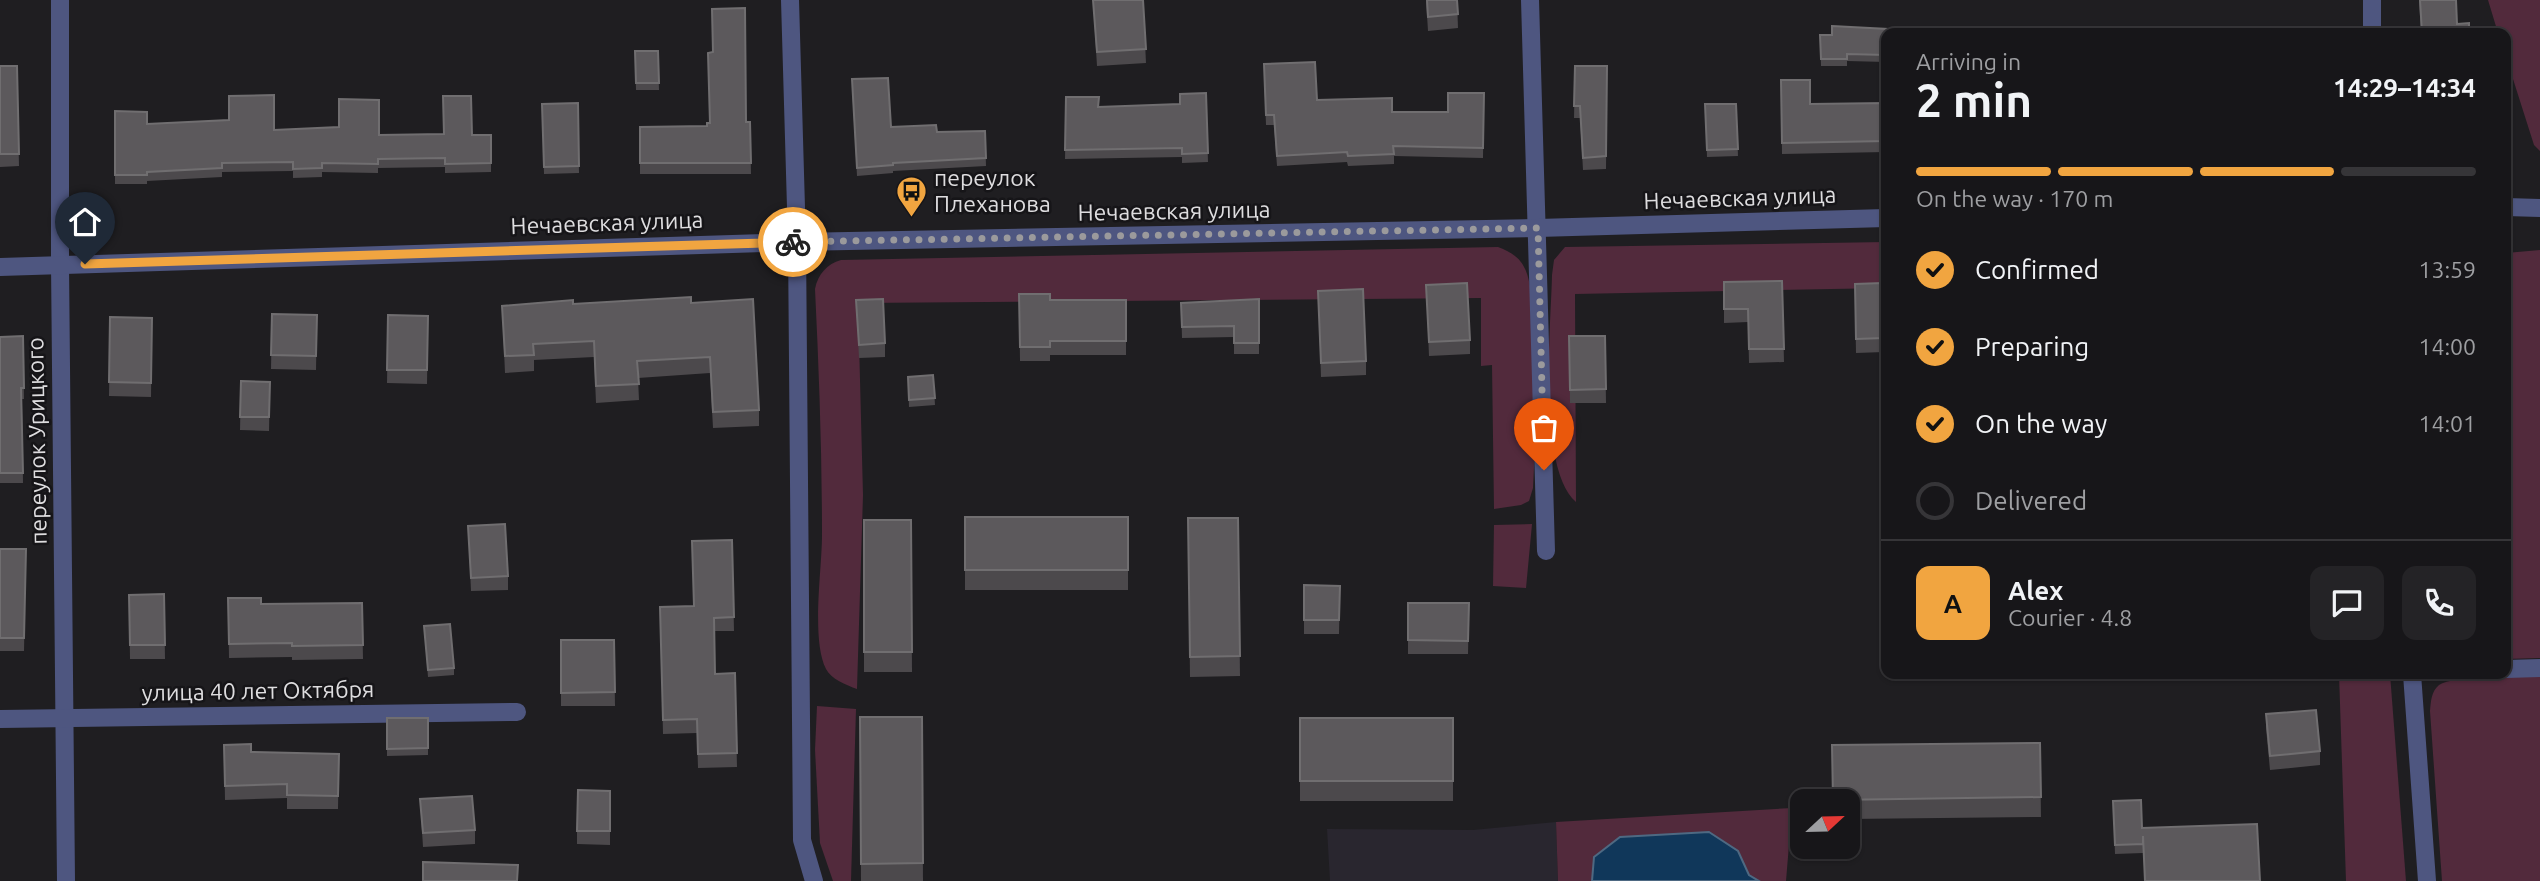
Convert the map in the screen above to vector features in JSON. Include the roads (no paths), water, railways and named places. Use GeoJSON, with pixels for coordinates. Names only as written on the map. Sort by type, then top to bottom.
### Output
{"type":"FeatureCollection","features":[{"type":"Feature","properties":{"kind":"street","name":"переулок Урицкого"},"geometry":{"type":"LineString","coordinates":[[60,0],[66,881]]}},
{"type":"Feature","properties":{"kind":"street"},"geometry":{"type":"LineString","coordinates":[[790,0],[797,242],[802,840],[814,881]]}},
{"type":"Feature","properties":{"kind":"street"},"geometry":{"type":"LineString","coordinates":[[1530,0],[1546,551]]}},
{"type":"Feature","properties":{"kind":"street"},"geometry":{"type":"LineString","coordinates":[[2372,0],[2372,28]]}},
{"type":"Feature","properties":{"kind":"street"},"geometry":{"type":"LineString","coordinates":[[2511,207],[2540,208]]}},
{"type":"Feature","properties":{"kind":"street","name":"Нечаевская улица"},"geometry":{"type":"LineString","coordinates":[[0,267],[797,242],[1538,228],[1881,218]]}},
{"type":"Feature","properties":{"kind":"street"},"geometry":{"type":"LineString","coordinates":[[2511,669],[2540,668]]}},
{"type":"Feature","properties":{"kind":"street"},"geometry":{"type":"LineString","coordinates":[[2412,679],[2427,881]]}},
{"type":"Feature","properties":{"kind":"street","name":"улица 40 лет Октября"},"geometry":{"type":"LineString","coordinates":[[0,719],[517,712]]}},
{"type":"Feature","properties":{"kind":"water"},"geometry":{"type":"Polygon","coordinates":[[[1709,832],[1738,851],[1749,875],[1759,881],[1592,881],[1594,857],[1620,837],[1709,832]]]}},
{"type":"Feature","properties":{"kind":"place","name":"переулок Плеханова"},"geometry":{"type":"Point","coordinates":[911,218]}}]}
